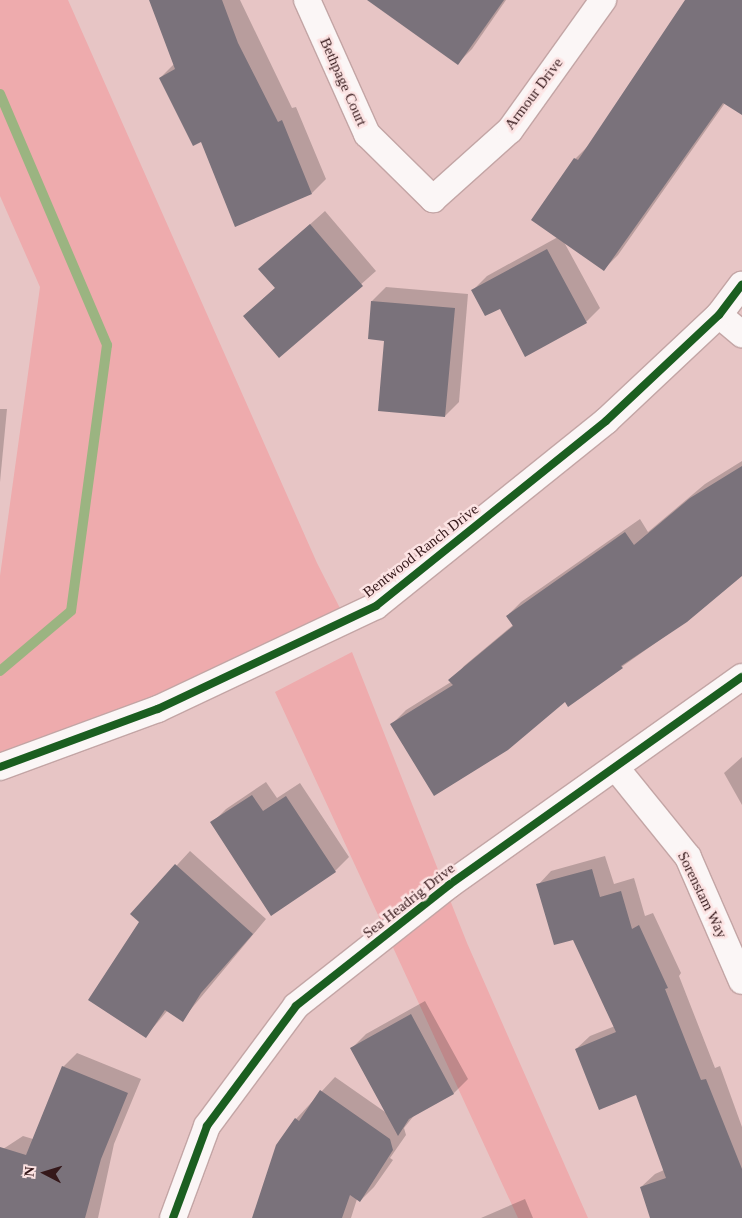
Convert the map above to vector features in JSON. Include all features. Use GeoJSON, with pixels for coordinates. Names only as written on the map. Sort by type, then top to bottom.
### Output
{"type":"FeatureCollection","features":[{"type":"Feature","properties":{"kind":"street","name":"Bethpage Court"},"geometry":{"type":"LineString","coordinates":[[306,0],[367,134],[433,199]]}},
{"type":"Feature","properties":{"kind":"street","name":"Armour Drive"},"geometry":{"type":"LineString","coordinates":[[433,199],[510,130],[603,0]]}},
{"type":"Feature","properties":{"kind":"street","name":"Bentwood Ranch Drive"},"geometry":{"type":"LineString","coordinates":[[0,767],[158,709],[376,606],[606,421],[718,314],[742,285]]}},
{"type":"Feature","properties":{"kind":"street"},"geometry":{"type":"LineString","coordinates":[[718,314],[742,334]]}},
{"type":"Feature","properties":{"kind":"street","name":"Sea Headrig Drive"},"geometry":{"type":"LineString","coordinates":[[173,1218],[208,1126],[296,1006],[449,885],[742,677]]}},
{"type":"Feature","properties":{"kind":"street","name":"Sorenstam Way"},"geometry":{"type":"LineString","coordinates":[[616,768],[688,857],[742,981]]}},
{"type":"Feature","properties":{"kind":"shaded area"},"geometry":{"type":"Polygon","coordinates":[[[0,0],[68,0],[317,563],[346,620],[0,767],[0,576],[40,287],[0,196],[0,0]]]}},
{"type":"Feature","properties":{"kind":"shaded area"},"geometry":{"type":"Polygon","coordinates":[[[352,652],[467,943],[588,1218],[518,1218],[275,692],[352,652]]]}},
{"type":"Feature","properties":{"kind":"building"},"geometry":{"type":"Polygon","coordinates":[[[149,0],[222,0],[238,43],[278,122],[282,120],[312,194],[235,227],[201,142],[193,146],[159,78],[175,69],[149,0]]]}},
{"type":"Feature","properties":{"kind":"building"},"geometry":{"type":"Polygon","coordinates":[[[367,0],[504,0],[458,65],[367,0]]]}},
{"type":"Feature","properties":{"kind":"building"},"geometry":{"type":"Polygon","coordinates":[[[685,0],[742,0],[742,115],[723,103],[604,271],[531,220],[574,158],[578,160],[685,0]]]}},
{"type":"Feature","properties":{"kind":"building"},"geometry":{"type":"Polygon","coordinates":[[[310,224],[363,286],[279,358],[243,316],[275,288],[258,269],[310,224]]]}},
{"type":"Feature","properties":{"kind":"building"},"geometry":{"type":"Polygon","coordinates":[[[547,249],[587,323],[525,357],[500,309],[485,316],[471,290],[547,249]]]}},
{"type":"Feature","properties":{"kind":"building"},"geometry":{"type":"Polygon","coordinates":[[[371,301],[455,308],[445,417],[378,411],[384,341],[368,339],[371,301]]]}},
{"type":"Feature","properties":{"kind":"building"},"geometry":{"type":"Polygon","coordinates":[[[742,466],[742,576],[687,622],[621,666],[623,668],[568,707],[565,702],[508,750],[434,796],[390,724],[453,685],[448,680],[513,626],[506,616],[625,532],[634,545],[690,498],[742,466]]]}},
{"type":"Feature","properties":{"kind":"building"},"geometry":{"type":"Polygon","coordinates":[[[252,795],[263,811],[286,796],[336,872],[271,916],[210,822],[252,795]]]}},
{"type":"Feature","properties":{"kind":"building"},"geometry":{"type":"Polygon","coordinates":[[[175,864],[253,934],[201,993],[183,1022],[165,1010],[146,1038],[88,1000],[139,922],[130,914],[175,864]]]}},
{"type":"Feature","properties":{"kind":"building"},"geometry":{"type":"Polygon","coordinates":[[[592,869],[600,897],[621,891],[632,929],[639,925],[668,988],[665,989],[701,1080],[706,1079],[742,1169],[742,1218],[650,1218],[640,1187],[666,1178],[636,1095],[599,1110],[575,1049],[616,1032],[573,940],[554,945],[536,884],[592,869]]]}},
{"type":"Feature","properties":{"kind":"building"},"geometry":{"type":"Polygon","coordinates":[[[411,1014],[454,1094],[409,1119],[398,1136],[350,1048],[411,1014]]]}},
{"type":"Feature","properties":{"kind":"building"},"geometry":{"type":"Polygon","coordinates":[[[62,1066],[128,1093],[101,1159],[85,1218],[0,1218],[0,1147],[26,1155],[62,1066]]]}},
{"type":"Feature","properties":{"kind":"building"},"geometry":{"type":"Polygon","coordinates":[[[320,1090],[390,1139],[393,1150],[360,1202],[350,1195],[342,1218],[252,1218],[276,1145],[295,1118],[299,1121],[320,1090]]]}},
{"type":"Feature","properties":{"kind":"waterway"},"geometry":{"type":"LineString","coordinates":[[0,94],[107,345],[71,611],[0,671]]}},
{"type":"Feature","properties":{"kind":"cycle path"},"geometry":{"type":"LineString","coordinates":[[0,767],[158,709],[376,606],[606,421],[719,315],[742,285]]}},
{"type":"Feature","properties":{"kind":"cycle path"},"geometry":{"type":"LineString","coordinates":[[173,1218],[207,1126],[296,1006],[449,885],[742,677]]}}]}
